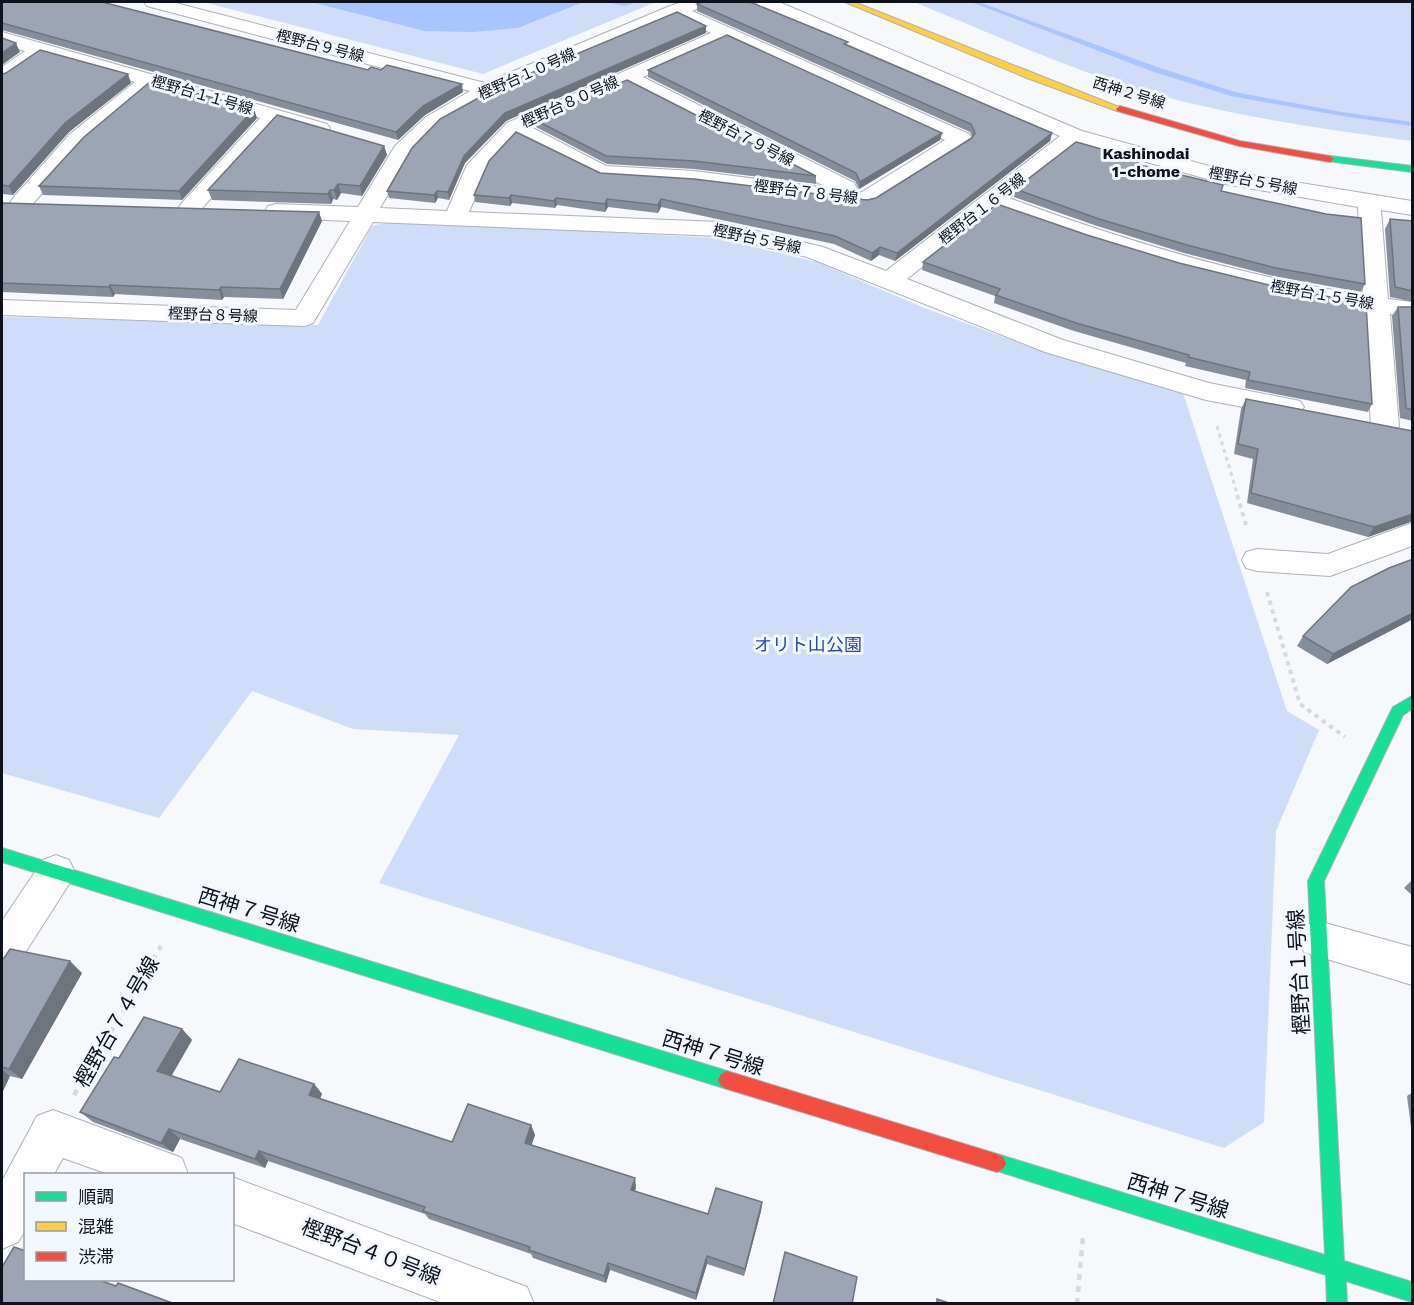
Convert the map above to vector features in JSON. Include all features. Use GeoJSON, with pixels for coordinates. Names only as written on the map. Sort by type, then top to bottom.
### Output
{"type":"FeatureCollection","features":[{"type":"Feature","properties":{"kind":"street","name":"樫野台９号線"},"geometry":{"type":"LineString","coordinates":[[153,2],[487,88]]}},
{"type":"Feature","properties":{"kind":"street","name":"樫野台１０号線"},"geometry":{"type":"LineString","coordinates":[[365,214],[403,152],[433,121],[487,88],[697,2]]}},
{"type":"Feature","properties":{"kind":"street","name":"樫野台５号線"},"geometry":{"type":"LineString","coordinates":[[765,2],[1075,135],[1225,177],[1413,208]]}},
{"type":"Feature","properties":{"kind":"street","name":"西神２号線"},"geometry":{"type":"LineString","coordinates":[[849,2],[1046,84],[1215,137],[1330,161],[1413,169]]}},
{"type":"Feature","properties":{"kind":"street","name":"樫野台７８号線"},"geometry":{"type":"LineString","coordinates":[[514,127],[601,172],[694,178],[866,198],[960,139],[676,10]]}},
{"type":"Feature","properties":{"kind":"street","name":"樫野台８０号線"},"geometry":{"type":"LineString","coordinates":[[455,218],[478,165],[514,127],[727,33]]}},
{"type":"Feature","properties":{"kind":"street","name":"樫野台１１号線"},"geometry":{"type":"LineString","coordinates":[[2,38],[339,133]]}},
{"type":"Feature","properties":{"kind":"street"},"geometry":{"type":"LineString","coordinates":[[2,76],[40,49]]}},
{"type":"Feature","properties":{"kind":"street","name":"樫野台７９号線"},"geometry":{"type":"LineString","coordinates":[[627,77],[866,198]]}},
{"type":"Feature","properties":{"kind":"street"},"geometry":{"type":"LineString","coordinates":[[11,203],[78,139],[150,80]]}},
{"type":"Feature","properties":{"kind":"street","name":"樫野台５号線"},"geometry":{"type":"LineString","coordinates":[[274,115],[178,208],[720,229],[815,252],[1054,346],[1206,391],[1307,411]]}},
{"type":"Feature","properties":{"kind":"street","name":"樫野台１６号線"},"geometry":{"type":"LineString","coordinates":[[888,282],[1075,135]]}},
{"type":"Feature","properties":{"kind":"street"},"geometry":{"type":"LineString","coordinates":[[382,145],[403,152]]}},
{"type":"Feature","properties":{"kind":"street","name":"樫野台１５号線"},"geometry":{"type":"LineString","coordinates":[[993,200],[1116,245],[1240,280],[1376,305],[1413,309]]}},
{"type":"Feature","properties":{"kind":"street"},"geometry":{"type":"LineString","coordinates":[[1369,202],[1384,426]]}},
{"type":"Feature","properties":{"kind":"street"},"geometry":{"type":"LineString","coordinates":[[11,203],[55,204]]}},
{"type":"Feature","properties":{"kind":"street","name":"樫野台８号線"},"geometry":{"type":"LineString","coordinates":[[2,308],[304,318],[365,214]]}},
{"type":"Feature","properties":{"kind":"street"},"geometry":{"type":"LineString","coordinates":[[1257,560],[1330,565],[1413,534]]}},
{"type":"Feature","properties":{"kind":"street","name":"樫野台１号線"},"geometry":{"type":"LineString","coordinates":[[1336,1304],[1316,881],[1398,711],[1413,702]]}},
{"type":"Feature","properties":{"kind":"street","name":"西神７号線"},"geometry":{"type":"LineString","coordinates":[[2,855],[1413,1292]]}},
{"type":"Feature","properties":{"kind":"street"},"geometry":{"type":"LineString","coordinates":[[2,954],[56,872]]}},
{"type":"Feature","properties":{"kind":"street"},"geometry":{"type":"LineString","coordinates":[[1318,939],[1413,966]]}},
{"type":"Feature","properties":{"kind":"street"},"geometry":{"type":"LineString","coordinates":[[31,1173],[53,1132],[163,1173]]}},
{"type":"Feature","properties":{"kind":"street"},"geometry":{"type":"LineString","coordinates":[[2,1226],[24,1186]]}},
{"type":"Feature","properties":{"kind":"street","name":"樫野台４０号線"},"geometry":{"type":"LineString","coordinates":[[234,1201],[510,1304]]}},
{"type":"Feature","properties":{"kind":"path","name":"樫野台７４号線"},"geometry":{"type":"LineString","coordinates":[[53,1132],[181,911]]}},
{"type":"Feature","properties":{"kind":"path"},"geometry":{"type":"LineString","coordinates":[[1077,1304],[1088,1190]]}},
{"type":"Feature","properties":{"kind":"green space"},"geometry":{"type":"Polygon","coordinates":[[[203,2],[310,2],[424,31],[518,28],[584,2],[656,2],[483,74],[203,2]]]}},
{"type":"Feature","properties":{"kind":"green space"},"geometry":{"type":"Polygon","coordinates":[[[914,2],[1412,2],[1412,141],[1254,117],[1177,100],[1053,60],[914,2]]]}},
{"type":"Feature","properties":{"kind":"green space","name":"オリト山公園"},"geometry":{"type":"Polygon","coordinates":[[[392,221],[717,238],[817,262],[922,307],[1042,351],[1183,393],[1287,711],[1319,730],[1276,831],[1264,1122],[1224,1148],[379,883],[459,735],[353,729],[252,691],[159,818],[2,773],[2,317],[318,325],[372,226],[392,221]]]}},
{"type":"Feature","properties":{"kind":"water"},"geometry":{"type":"Polygon","coordinates":[[[310,2],[584,2],[518,28],[473,32],[424,31],[310,2]]]}},
{"type":"Feature","properties":{"kind":"building"},"geometry":{"type":"Polygon","coordinates":[[[2,2],[102,2],[368,70],[371,67],[381,70],[387,65],[462,84],[423,106],[396,132],[2,23],[2,2]]]}},
{"type":"Feature","properties":{"kind":"building"},"geometry":{"type":"Polygon","coordinates":[[[702,2],[750,2],[848,42],[844,44],[1052,133],[897,253],[880,247],[872,253],[835,236],[661,199],[658,205],[607,199],[605,204],[556,198],[554,201],[511,195],[509,198],[474,195],[489,161],[516,132],[600,173],[694,179],[867,200],[876,198],[972,138],[975,133],[971,124],[697,4],[702,2]]]}},
{"type":"Feature","properties":{"kind":"building"},"geometry":{"type":"Polygon","coordinates":[[[677,12],[706,26],[505,113],[464,156],[448,192],[437,191],[434,195],[387,191],[412,148],[440,119],[502,85],[677,12]]]}},
{"type":"Feature","properties":{"kind":"building"},"geometry":{"type":"Polygon","coordinates":[[[727,35],[942,133],[860,182],[856,173],[648,70],[727,35]]]}},
{"type":"Feature","properties":{"kind":"building"},"geometry":{"type":"Polygon","coordinates":[[[2,38],[16,43],[2,53],[2,38]]]}},
{"type":"Feature","properties":{"kind":"building"},"geometry":{"type":"Polygon","coordinates":[[[40,50],[128,74],[65,123],[9,186],[2,185],[2,74],[40,50]]]}},
{"type":"Feature","properties":{"kind":"building"},"geometry":{"type":"Polygon","coordinates":[[[627,80],[816,176],[694,161],[606,156],[535,120],[627,80]]]}},
{"type":"Feature","properties":{"kind":"building"},"geometry":{"type":"Polygon","coordinates":[[[151,81],[254,109],[179,191],[39,186],[84,137],[151,81]]]}},
{"type":"Feature","properties":{"kind":"building"},"geometry":{"type":"Polygon","coordinates":[[[277,115],[384,146],[360,186],[338,184],[328,194],[208,190],[277,115]]]}},
{"type":"Feature","properties":{"kind":"building"},"geometry":{"type":"Polygon","coordinates":[[[1076,142],[1140,160],[1136,164],[1223,185],[1221,191],[1326,214],[1361,218],[1365,284],[1276,268],[1187,245],[1099,219],[1015,189],[1076,142]]]}},
{"type":"Feature","properties":{"kind":"building"},"geometry":{"type":"Polygon","coordinates":[[[2,203],[319,212],[280,289],[221,287],[219,290],[110,285],[109,287],[2,283],[2,203]]]}},
{"type":"Feature","properties":{"kind":"building"},"geometry":{"type":"Polygon","coordinates":[[[997,204],[1179,263],[1273,286],[1366,304],[1372,404],[1248,380],[1250,372],[1188,357],[1189,355],[1076,323],[996,295],[1000,289],[923,262],[997,204]]]}},
{"type":"Feature","properties":{"kind":"building"},"geometry":{"type":"Polygon","coordinates":[[[1390,219],[1413,221],[1413,291],[1395,287],[1390,219]]]}},
{"type":"Feature","properties":{"kind":"building"},"geometry":{"type":"Polygon","coordinates":[[[1398,307],[1413,307],[1413,410],[1406,408],[1398,307]]]}},
{"type":"Feature","properties":{"kind":"building"},"geometry":{"type":"Polygon","coordinates":[[[1246,399],[1413,431],[1413,514],[1374,527],[1251,493],[1258,449],[1238,444],[1246,399]]]}},
{"type":"Feature","properties":{"kind":"building"},"geometry":{"type":"Polygon","coordinates":[[[1413,559],[1413,613],[1333,654],[1303,636],[1351,587],[1413,559]]]}},
{"type":"Feature","properties":{"kind":"building"},"geometry":{"type":"Polygon","coordinates":[[[10,949],[70,961],[9,1069],[2,1067],[2,959],[10,949]]]}},
{"type":"Feature","properties":{"kind":"building"},"geometry":{"type":"Polygon","coordinates":[[[144,1017],[182,1029],[157,1071],[220,1092],[239,1059],[314,1084],[309,1095],[452,1142],[468,1104],[531,1125],[525,1143],[635,1178],[631,1190],[708,1214],[716,1188],[762,1202],[745,1269],[707,1256],[696,1293],[608,1263],[604,1276],[529,1250],[530,1247],[423,1211],[425,1207],[259,1151],[255,1159],[169,1129],[161,1143],[80,1112],[114,1057],[119,1058],[144,1017]]]}},
{"type":"Feature","properties":{"kind":"building"},"geometry":{"type":"Polygon","coordinates":[[[14,1247],[24,1250],[24,1281],[102,1281],[116,1286],[118,1283],[175,1304],[2,1304],[2,1267],[14,1247]]]}},
{"type":"Feature","properties":{"kind":"building"},"geometry":{"type":"Polygon","coordinates":[[[785,1252],[857,1277],[852,1304],[773,1304],[785,1252]]]}},
{"type":"Feature","properties":{"kind":"building"},"geometry":{"type":"Polygon","coordinates":[[[937,1299],[952,1304],[937,1304],[937,1299]]]}},
{"type":"Feature","properties":{"kind":"waterway"},"geometry":{"type":"LineString","coordinates":[[608,2],[624,4],[635,2]]}},
{"type":"Feature","properties":{"kind":"waterway"},"geometry":{"type":"LineString","coordinates":[[974,2],[1154,69],[1234,94],[1412,124]]}},
{"type":"Feature","properties":{"kind":"traffic: fast"},"geometry":{"type":"LineString","coordinates":[[1330,159],[1412,169]]}},
{"type":"Feature","properties":{"kind":"traffic: fast"},"geometry":{"type":"LineString","coordinates":[[1337,1304],[1316,881],[1398,711],[1412,702]]}},
{"type":"Feature","properties":{"kind":"traffic: fast"},"geometry":{"type":"LineString","coordinates":[[2,855],[727,1080]]}},
{"type":"Feature","properties":{"kind":"traffic: fast"},"geometry":{"type":"LineString","coordinates":[[997,1163],[1412,1292]]}},
{"type":"Feature","properties":{"kind":"traffic: slow"},"geometry":{"type":"LineString","coordinates":[[849,2],[1030,76],[1120,109]]}},
{"type":"Feature","properties":{"kind":"traffic: jam"},"geometry":{"type":"LineString","coordinates":[[1120,109],[1239,143],[1330,159]]}},
{"type":"Feature","properties":{"kind":"traffic: jam"},"geometry":{"type":"LineString","coordinates":[[727,1080],[997,1163]]}},
{"type":"Feature","properties":{"kind":"district","name":"Kashinodai 1-chome"},"geometry":{"type":"Point","coordinates":[1146,162]}}]}
